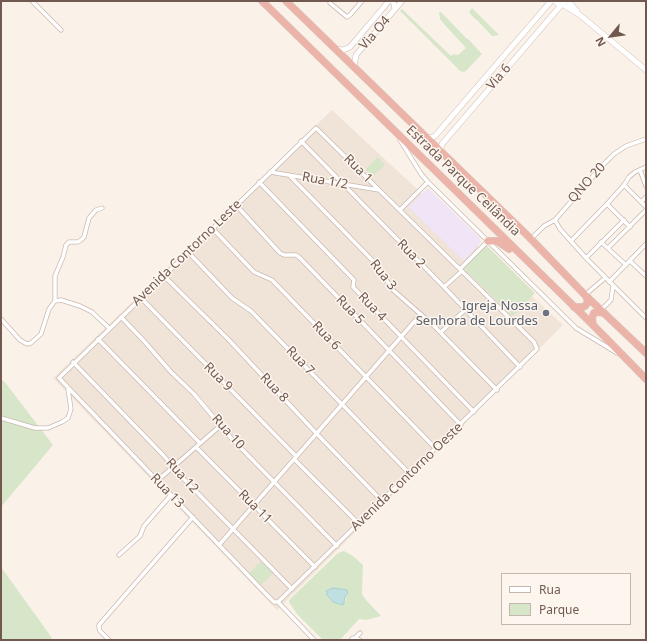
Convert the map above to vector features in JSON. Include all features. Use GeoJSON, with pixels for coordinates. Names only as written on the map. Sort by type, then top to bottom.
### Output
{"type":"FeatureCollection","features":[{"type":"Feature","properties":{"kind":"highway","name":"Estrada Parque Ceilândia"},"geometry":{"type":"LineString","coordinates":[[262,1],[646,378]]}},
{"type":"Feature","properties":{"kind":"highway","name":"Estrada Parque Ceilândia"},"geometry":{"type":"LineString","coordinates":[[286,1],[646,353]]}},
{"type":"Feature","properties":{"kind":"highway"},"geometry":{"type":"LineString","coordinates":[[488,241],[497,241],[526,260]]}},
{"type":"Feature","properties":{"kind":"highway"},"geometry":{"type":"LineString","coordinates":[[574,306],[585,306],[588,302],[586,295]]}},
{"type":"Feature","properties":{"kind":"highway"},"geometry":{"type":"LineString","coordinates":[[593,325],[592,318],[594,313],[603,312]]}},
{"type":"Feature","properties":{"kind":"main road","name":"Via O4"},"geometry":{"type":"LineString","coordinates":[[335,49],[343,50],[350,47],[389,1]]}},
{"type":"Feature","properties":{"kind":"main road"},"geometry":{"type":"LineString","coordinates":[[393,1],[393,6],[395,9]]}},
{"type":"Feature","properties":{"kind":"main road","name":"Via O4"},"geometry":{"type":"LineString","coordinates":[[354,67],[356,55],[402,1]]}},
{"type":"Feature","properties":{"kind":"main road","name":"Via 6"},"geometry":{"type":"LineString","coordinates":[[425,136],[431,138],[435,136],[551,1]]}},
{"type":"Feature","properties":{"kind":"main road"},"geometry":{"type":"LineString","coordinates":[[555,1],[558,4],[566,2],[646,70]]}},
{"type":"Feature","properties":{"kind":"main road","name":"Via 6"},"geometry":{"type":"LineString","coordinates":[[442,153],[442,144],[566,2]]}},
{"type":"Feature","properties":{"kind":"main road"},"geometry":{"type":"LineString","coordinates":[[380,12],[386,11],[388,17]]}},
{"type":"Feature","properties":{"kind":"main road"},"geometry":{"type":"LineString","coordinates":[[490,89],[485,89],[483,83],[500,64],[505,54]]}},
{"type":"Feature","properties":{"kind":"street"},"geometry":{"type":"LineString","coordinates":[[32,1],[61,30]]}},
{"type":"Feature","properties":{"kind":"street"},"geometry":{"type":"LineString","coordinates":[[330,1],[330,3],[347,17],[362,1]]}},
{"type":"Feature","properties":{"kind":"street","name":"Avenida Contorno Leste"},"geometry":{"type":"LineString","coordinates":[[58,378],[316,128]]}},
{"type":"Feature","properties":{"kind":"street","name":"Rua 1"},"geometry":{"type":"LineString","coordinates":[[316,128],[534,342],[537,346],[536,352]]}},
{"type":"Feature","properties":{"kind":"street"},"geometry":{"type":"LineString","coordinates":[[396,132],[418,170],[428,182],[576,328],[624,357]]}},
{"type":"Feature","properties":{"kind":"street","name":"QNO 20"},"geometry":{"type":"LineString","coordinates":[[531,239],[544,226],[555,220],[601,166],[614,154],[626,146],[646,139]]}},
{"type":"Feature","properties":{"kind":"street","name":"Rua 2"},"geometry":{"type":"LineString","coordinates":[[301,141],[520,367]]}},
{"type":"Feature","properties":{"kind":"street"},"geometry":{"type":"LineString","coordinates":[[571,241],[607,204],[629,177],[646,167]]}},
{"type":"Feature","properties":{"kind":"street"},"geometry":{"type":"LineString","coordinates":[[640,170],[646,186]]}},
{"type":"Feature","properties":{"kind":"street","name":"Rua 1/2"},"geometry":{"type":"LineString","coordinates":[[270,172],[380,191]]}},
{"type":"Feature","properties":{"kind":"street","name":"Rua 3"},"geometry":{"type":"LineString","coordinates":[[289,175],[374,262],[393,290],[441,332],[497,390]]}},
{"type":"Feature","properties":{"kind":"street","name":"Rua 4"},"geometry":{"type":"LineString","coordinates":[[260,182],[354,280],[353,287],[474,412]]}},
{"type":"Feature","properties":{"kind":"street"},"geometry":{"type":"LineString","coordinates":[[400,210],[428,182]]}},
{"type":"Feature","properties":{"kind":"street"},"geometry":{"type":"LineString","coordinates":[[624,185],[646,207]]}},
{"type":"Feature","properties":{"kind":"street"},"geometry":{"type":"LineString","coordinates":[[641,202],[646,196]]}},
{"type":"Feature","properties":{"kind":"street"},"geometry":{"type":"LineString","coordinates":[[607,204],[630,227]]}},
{"type":"Feature","properties":{"kind":"street","name":"Rua 5"},"geometry":{"type":"LineString","coordinates":[[236,205],[280,253],[284,255],[296,255],[300,258],[460,425]]}},
{"type":"Feature","properties":{"kind":"street"},"geometry":{"type":"LineString","coordinates":[[55,302],[55,276],[66,244],[69,242],[78,242],[84,237],[90,218],[96,210],[102,208]]}},
{"type":"Feature","properties":{"kind":"street"},"geometry":{"type":"LineString","coordinates":[[608,248],[646,210]]}},
{"type":"Feature","properties":{"kind":"street"},"geometry":{"type":"LineString","coordinates":[[555,220],[560,229],[586,258],[646,318]]}},
{"type":"Feature","properties":{"kind":"street"},"geometry":{"type":"LineString","coordinates":[[586,258],[624,220]]}},
{"type":"Feature","properties":{"kind":"street","name":"Rua 6"},"geometry":{"type":"LineString","coordinates":[[212,228],[254,272],[272,280],[436,449]]}},
{"type":"Feature","properties":{"kind":"street"},"geometry":{"type":"LineString","coordinates":[[444,287],[488,241]]}},
{"type":"Feature","properties":{"kind":"street"},"geometry":{"type":"LineString","coordinates":[[601,242],[626,265]]}},
{"type":"Feature","properties":{"kind":"street"},"geometry":{"type":"LineString","coordinates":[[609,282],[646,244]]}},
{"type":"Feature","properties":{"kind":"street","name":"Rua 7"},"geometry":{"type":"LineString","coordinates":[[188,252],[232,298],[251,311],[410,474]]}},
{"type":"Feature","properties":{"kind":"street"},"geometry":{"type":"LineString","coordinates":[[630,261],[646,276]]}},
{"type":"Feature","properties":{"kind":"street","name":"Rua 8"},"geometry":{"type":"LineString","coordinates":[[164,276],[229,340],[382,501]]}},
{"type":"Feature","properties":{"kind":"street"},"geometry":{"type":"LineString","coordinates":[[586,295],[605,278]]}},
{"type":"Feature","properties":{"kind":"street"},"geometry":{"type":"LineString","coordinates":[[603,312],[611,300],[613,286]]}},
{"type":"Feature","properties":{"kind":"street","name":"Rua 9"},"geometry":{"type":"LineString","coordinates":[[140,298],[359,524]]}},
{"type":"Feature","properties":{"kind":"street"},"geometry":{"type":"LineString","coordinates":[[1,319],[20,340],[27,344],[31,343],[41,334],[49,309],[55,302],[61,300],[80,306],[92,312],[109,328]]}},
{"type":"Feature","properties":{"kind":"street"},"geometry":{"type":"LineString","coordinates":[[441,332],[465,310]]}},
{"type":"Feature","properties":{"kind":"street"},"geometry":{"type":"LineString","coordinates":[[219,545],[421,314]]}},
{"type":"Feature","properties":{"kind":"street","name":"Rua 10"},"geometry":{"type":"LineString","coordinates":[[121,316],[171,372],[194,394],[220,426],[337,546]]}},
{"type":"Feature","properties":{"kind":"street"},"geometry":{"type":"LineString","coordinates":[[98,338],[200,443]]}},
{"type":"Feature","properties":{"kind":"street","name":"Avenida Contorno Oeste"},"geometry":{"type":"LineString","coordinates":[[278,602],[536,352]]}},
{"type":"Feature","properties":{"kind":"street","name":"Rua 12"},"geometry":{"type":"LineString","coordinates":[[73,362],[164,456],[172,467],[292,589]]}},
{"type":"Feature","properties":{"kind":"street","name":"Rua 13"},"geometry":{"type":"LineString","coordinates":[[58,378],[274,602],[278,602],[314,640]]}},
{"type":"Feature","properties":{"kind":"street"},"geometry":{"type":"LineString","coordinates":[[1,418],[35,428],[48,428],[62,422],[68,418],[71,409],[68,389]]}},
{"type":"Feature","properties":{"kind":"street"},"geometry":{"type":"LineString","coordinates":[[157,481],[220,426]]}},
{"type":"Feature","properties":{"kind":"street","name":"Rua 11"},"geometry":{"type":"LineString","coordinates":[[196,447],[315,567]]}},
{"type":"Feature","properties":{"kind":"street"},"geometry":{"type":"LineString","coordinates":[[119,556],[140,536],[144,526],[171,495]]}},
{"type":"Feature","properties":{"kind":"street"},"geometry":{"type":"LineString","coordinates":[[109,640],[100,631],[99,624],[193,517]]}},
{"type":"Feature","properties":{"kind":"street"},"geometry":{"type":"LineString","coordinates":[[351,640],[360,633]]}},
{"type":"Feature","properties":{"kind":"street"},"geometry":{"type":"LineString","coordinates":[[355,638],[360,640]]}},
{"type":"Feature","properties":{"kind":"shaded area"},"geometry":{"type":"Polygon","coordinates":[[[332,110],[563,325],[277,610],[53,378],[332,110]]]}},
{"type":"Feature","properties":{"kind":"shaded area"},"geometry":{"type":"Polygon","coordinates":[[[428,188],[480,238],[481,242],[464,261],[408,207],[428,188]]]}},
{"type":"Feature","properties":{"kind":"green space"},"geometry":{"type":"Polygon","coordinates":[[[472,8],[500,35],[492,36],[469,12],[472,8]]]}},
{"type":"Feature","properties":{"kind":"green space"},"geometry":{"type":"Polygon","coordinates":[[[402,9],[451,56],[453,54],[458,55],[466,48],[440,19],[439,12],[441,12],[482,54],[467,70],[464,72],[460,71],[400,11],[402,9]]]}},
{"type":"Feature","properties":{"kind":"green space"},"geometry":{"type":"Polygon","coordinates":[[[378,157],[385,165],[372,177],[366,169],[378,157]]]}},
{"type":"Feature","properties":{"kind":"green space"},"geometry":{"type":"Polygon","coordinates":[[[485,244],[535,293],[513,316],[464,269],[485,244]]]}},
{"type":"Feature","properties":{"kind":"green space"},"geometry":{"type":"Polygon","coordinates":[[[1,380],[4,381],[53,445],[1,507],[1,380]]]}},
{"type":"Feature","properties":{"kind":"green space"},"geometry":{"type":"Polygon","coordinates":[[[344,551],[353,556],[363,565],[362,594],[381,616],[366,620],[359,619],[340,640],[323,640],[297,614],[289,600],[338,553],[344,551]],[[329,589],[325,593],[333,602],[341,604],[346,601],[345,596],[348,593],[346,590],[329,589]]]}},
{"type":"Feature","properties":{"kind":"green space"},"geometry":{"type":"Polygon","coordinates":[[[262,560],[274,572],[261,585],[249,573],[262,560]]]}},
{"type":"Feature","properties":{"kind":"green space"},"geometry":{"type":"Polygon","coordinates":[[[1,567],[52,638],[50,640],[1,640],[1,567]]]}},
{"type":"Feature","properties":{"kind":"water"},"geometry":{"type":"Polygon","coordinates":[[[333,588],[347,590],[348,593],[345,596],[343,605],[333,602],[327,595],[326,591],[333,588]]]}},
{"type":"Feature","properties":{"kind":"place","name":"Igreja Nossa Senhora de Lourdes"},"geometry":{"type":"Point","coordinates":[546,313]}}]}
